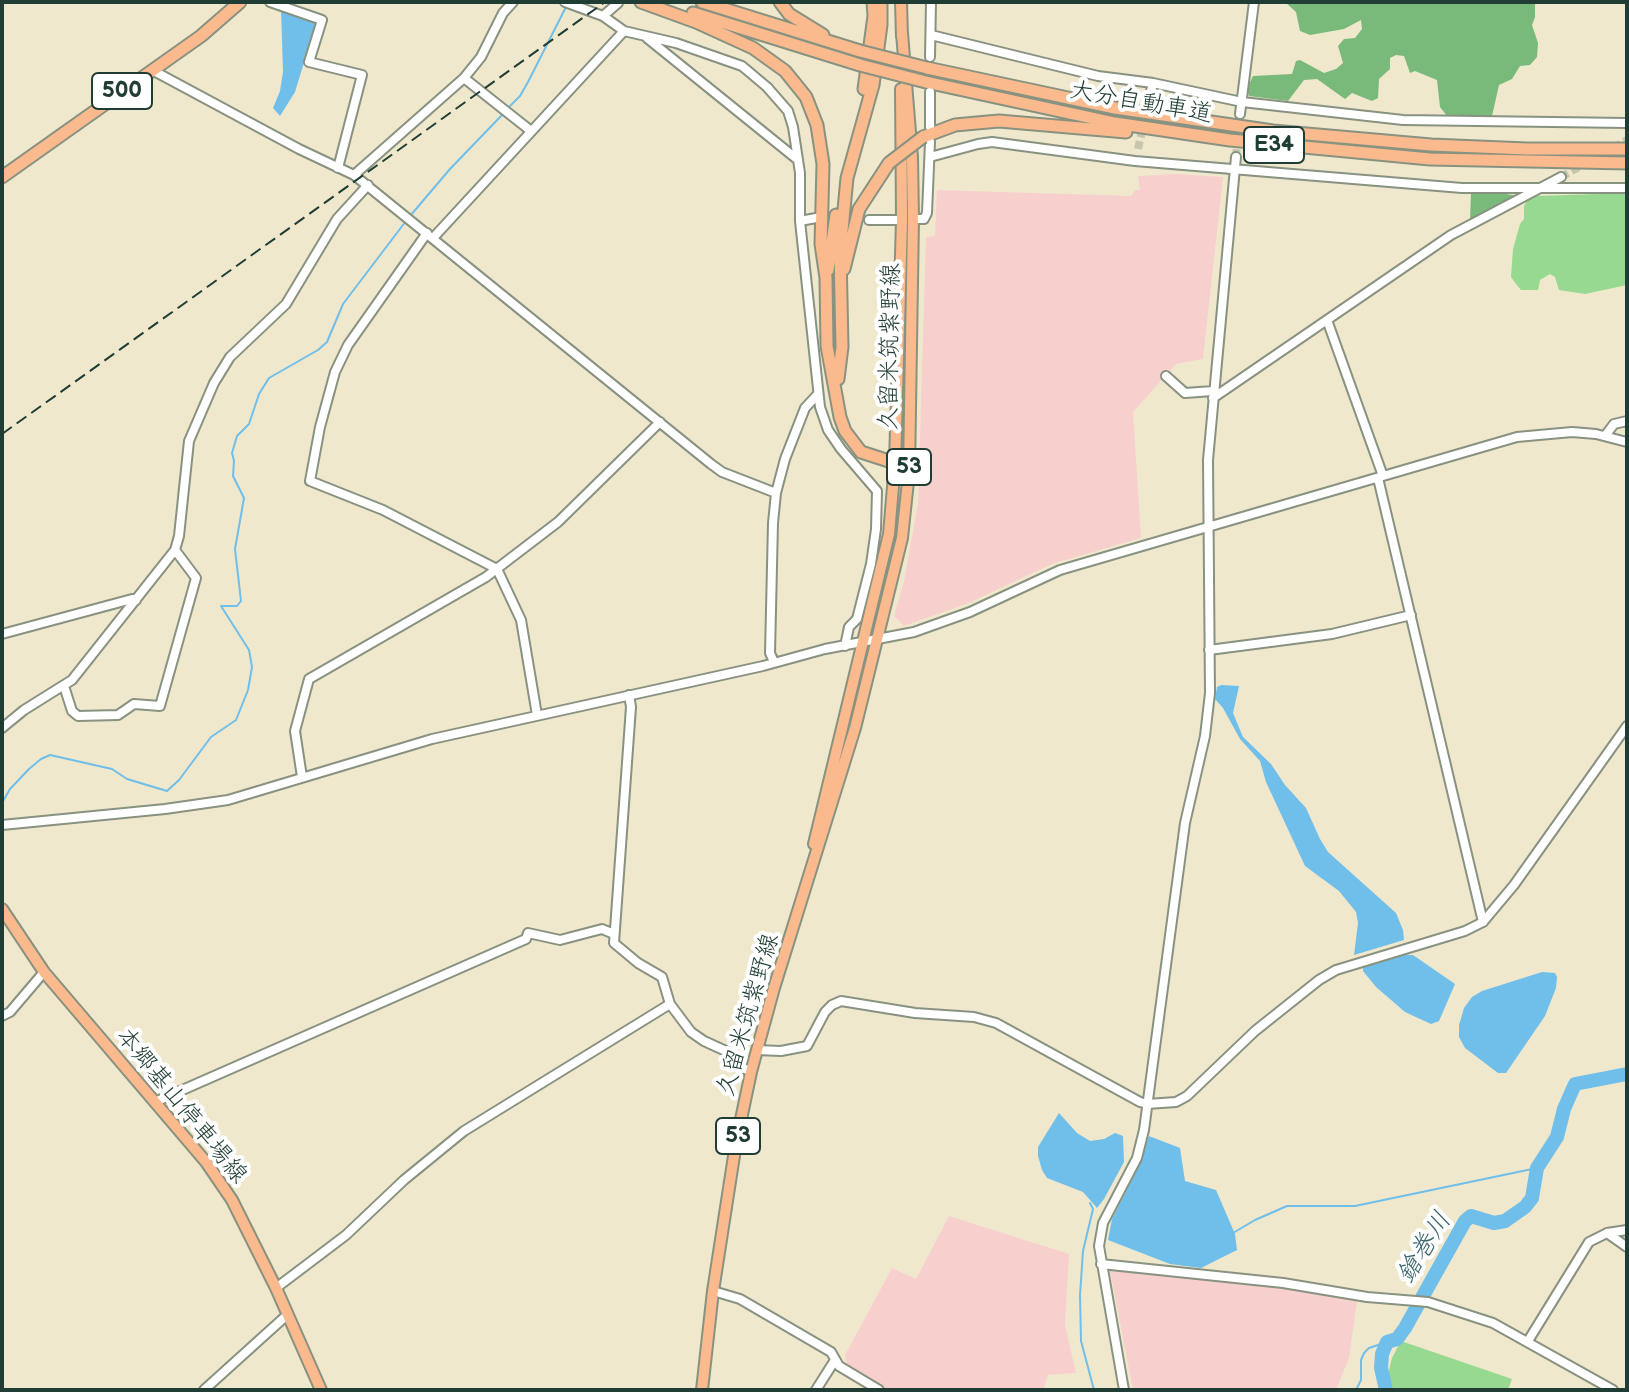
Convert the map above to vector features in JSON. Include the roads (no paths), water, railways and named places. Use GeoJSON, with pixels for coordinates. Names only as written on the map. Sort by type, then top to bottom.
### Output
{"type":"FeatureCollection","features":[{"type":"Feature","properties":{"kind":"highway"},"geometry":{"type":"LineString","coordinates":[[641,2],[753,48],[785,71],[806,97],[817,125],[823,164],[821,244],[826,278],[827,346],[840,417],[845,431],[861,452],[895,463],[909,472]]}},
{"type":"Feature","properties":{"kind":"highway","name":"大分自動車道"},"geometry":{"type":"LineString","coordinates":[[661,2],[928,87],[1115,123],[1230,140],[1430,159],[1627,163]]}},
{"type":"Feature","properties":{"kind":"highway","name":"大分自動車道"},"geometry":{"type":"LineString","coordinates":[[702,2],[860,51],[928,63],[1115,108],[1273,131],[1431,145],[1627,149]]}},
{"type":"Feature","properties":{"kind":"highway"},"geometry":{"type":"LineString","coordinates":[[780,2],[789,14],[814,31],[860,51]]}},
{"type":"Feature","properties":{"kind":"highway"},"geometry":{"type":"LineString","coordinates":[[826,278],[842,169],[865,84],[873,2]]}},
{"type":"Feature","properties":{"kind":"highway"},"geometry":{"type":"LineString","coordinates":[[837,392],[842,347],[840,251],[847,178],[873,85],[881,2]]}},
{"type":"Feature","properties":{"kind":"highway","name":"500"},"geometry":{"type":"LineString","coordinates":[[2,177],[201,36],[235,3]]}},
{"type":"Feature","properties":{"kind":"highway"},"geometry":{"type":"LineString","coordinates":[[842,277],[859,209],[889,163],[928,135],[955,125],[1011,121],[1230,140]]}},
{"type":"Feature","properties":{"kind":"main road","name":"久留米筑紫野線"},"geometry":{"type":"LineString","coordinates":[[806,889],[829,775],[865,641],[889,534],[912,157],[901,2]]}},
{"type":"Feature","properties":{"kind":"main road","name":"久留米筑紫野線"},"geometry":{"type":"LineString","coordinates":[[702,1390],[713,1291],[736,1143],[751,1072],[878,640],[902,538],[909,472],[908,220]]}},
{"type":"Feature","properties":{"kind":"main road","name":"本郷基山停車場線"},"geometry":{"type":"LineString","coordinates":[[2,909],[44,972],[206,1162],[232,1200],[276,1288],[321,1390]]}},
{"type":"Feature","properties":{"kind":"street"},"geometry":{"type":"LineString","coordinates":[[270,2],[322,20],[309,62],[362,75],[338,168]]}},
{"type":"Feature","properties":{"kind":"street"},"geometry":{"type":"LineString","coordinates":[[354,175],[464,78],[481,57],[503,13],[513,2]]}},
{"type":"Feature","properties":{"kind":"street"},"geometry":{"type":"LineString","coordinates":[[928,63],[931,2]]}},
{"type":"Feature","properties":{"kind":"street"},"geometry":{"type":"LineString","coordinates":[[1240,114],[1254,2]]}},
{"type":"Feature","properties":{"kind":"street"},"geometry":{"type":"LineString","coordinates":[[569,3],[603,16],[624,31],[676,43],[742,66],[788,111],[798,161],[800,221],[818,394],[828,430],[849,461],[877,491],[871,564],[857,619],[849,627],[845,646]]}},
{"type":"Feature","properties":{"kind":"street"},"geometry":{"type":"LineString","coordinates":[[603,16],[618,3]]}},
{"type":"Feature","properties":{"kind":"street"},"geometry":{"type":"LineString","coordinates":[[537,715],[521,620],[497,569],[383,510],[310,481],[335,372],[348,345],[430,235],[624,31]]}},
{"type":"Feature","properties":{"kind":"street"},"geometry":{"type":"LineString","coordinates":[[931,35],[1098,76],[1153,83],[1242,102],[1403,120],[1627,123]]}},
{"type":"Feature","properties":{"kind":"street"},"geometry":{"type":"LineString","coordinates":[[645,37],[798,161]]}},
{"type":"Feature","properties":{"kind":"street"},"geometry":{"type":"LineString","coordinates":[[152,70],[354,175],[722,472],[776,493]]}},
{"type":"Feature","properties":{"kind":"street"},"geometry":{"type":"LineString","coordinates":[[464,78],[531,131]]}},
{"type":"Feature","properties":{"kind":"street"},"geometry":{"type":"LineString","coordinates":[[1149,99],[1153,83]]}},
{"type":"Feature","properties":{"kind":"street"},"geometry":{"type":"LineString","coordinates":[[869,220],[924,219],[927,213],[930,157],[928,87]]}},
{"type":"Feature","properties":{"kind":"street"},"geometry":{"type":"LineString","coordinates":[[930,157],[992,142],[1135,161],[1462,188],[1627,188]]}},
{"type":"Feature","properties":{"kind":"street"},"geometry":{"type":"LineString","coordinates":[[1135,161],[1138,149]]}},
{"type":"Feature","properties":{"kind":"street"},"geometry":{"type":"LineString","coordinates":[[1124,1390],[1099,1246],[1103,1223],[1137,1158],[1185,823],[1205,736],[1210,693],[1208,460],[1236,157]]}},
{"type":"Feature","properties":{"kind":"street"},"geometry":{"type":"LineString","coordinates":[[1166,376],[1185,393],[1213,394],[1451,235],[1561,177]]}},
{"type":"Feature","properties":{"kind":"street"},"geometry":{"type":"LineString","coordinates":[[2,728],[24,710],[64,686],[175,550],[189,441],[214,383],[240,347],[286,304],[337,219],[368,185]]}},
{"type":"Feature","properties":{"kind":"street"},"geometry":{"type":"LineString","coordinates":[[800,221],[816,218]]}},
{"type":"Feature","properties":{"kind":"street"},"geometry":{"type":"LineString","coordinates":[[1327,320],[1380,477],[1483,922]]}},
{"type":"Feature","properties":{"kind":"street"},"geometry":{"type":"LineString","coordinates":[[774,662],[770,653],[770,637],[776,493],[785,459],[805,408],[818,394]]}},
{"type":"Feature","properties":{"kind":"street"},"geometry":{"type":"LineString","coordinates":[[1605,436],[1614,424],[1627,421]]}},
{"type":"Feature","properties":{"kind":"street"},"geometry":{"type":"LineString","coordinates":[[302,777],[295,731],[309,679],[497,569],[558,522],[660,422]]}},
{"type":"Feature","properties":{"kind":"street"},"geometry":{"type":"LineString","coordinates":[[2,825],[228,800],[432,739],[878,640],[948,621],[1060,570],[1533,434],[1558,431],[1605,436],[1627,442]]}},
{"type":"Feature","properties":{"kind":"street"},"geometry":{"type":"LineString","coordinates":[[64,686],[72,711],[78,716],[118,715],[134,704],[160,706],[196,578],[175,550]]}},
{"type":"Feature","properties":{"kind":"street"},"geometry":{"type":"LineString","coordinates":[[2,634],[136,600]]}},
{"type":"Feature","properties":{"kind":"street"},"geometry":{"type":"LineString","coordinates":[[1209,650],[1332,634],[1411,615]]}},
{"type":"Feature","properties":{"kind":"street"},"geometry":{"type":"LineString","coordinates":[[629,695],[631,707],[614,934],[617,947],[662,977],[670,1004],[691,1032],[728,1052],[738,1065],[751,1072]]}},
{"type":"Feature","properties":{"kind":"street"},"geometry":{"type":"LineString","coordinates":[[757,1050],[781,1051],[807,1046],[825,1012],[841,1001],[915,1013],[974,1017],[996,1023],[1129,1097],[1147,1104],[1176,1102],[1187,1096],[1255,1031],[1336,970],[1465,931],[1483,922],[1514,885],[1627,726]]}},
{"type":"Feature","properties":{"kind":"street"},"geometry":{"type":"LineString","coordinates":[[155,1102],[526,939],[528,933],[560,940],[602,929],[614,934]]}},
{"type":"Feature","properties":{"kind":"street"},"geometry":{"type":"LineString","coordinates":[[2,1016],[10,1012],[44,972]]}},
{"type":"Feature","properties":{"kind":"street"},"geometry":{"type":"LineString","coordinates":[[276,1288],[346,1235],[404,1180],[464,1131],[670,1004]]}},
{"type":"Feature","properties":{"kind":"street"},"geometry":{"type":"LineString","coordinates":[[1528,1341],[1589,1242],[1607,1233],[1627,1230]]}},
{"type":"Feature","properties":{"kind":"street"},"geometry":{"type":"LineString","coordinates":[[1607,1233],[1627,1247]]}},
{"type":"Feature","properties":{"kind":"street"},"geometry":{"type":"LineString","coordinates":[[1101,1264],[1428,1302],[1481,1319],[1528,1341],[1613,1390]]}},
{"type":"Feature","properties":{"kind":"street"},"geometry":{"type":"LineString","coordinates":[[713,1291],[740,1299],[831,1352],[839,1366],[879,1390]]}},
{"type":"Feature","properties":{"kind":"street"},"geometry":{"type":"LineString","coordinates":[[204,1390],[287,1315]]}},
{"type":"Feature","properties":{"kind":"street"},"geometry":{"type":"LineString","coordinates":[[816,1390],[835,1360]]}},
{"type":"Feature","properties":{"kind":"water"},"geometry":{"type":"Polygon","coordinates":[[[281,9],[316,23],[295,92],[280,116],[273,108],[283,72],[281,9]]]}},
{"type":"Feature","properties":{"kind":"water"},"geometry":{"type":"Polygon","coordinates":[[[1239,686],[1233,713],[1243,737],[1271,764],[1306,808],[1328,852],[1396,913],[1404,940],[1354,955],[1358,923],[1356,912],[1339,891],[1305,866],[1266,782],[1260,761],[1240,739],[1215,699],[1217,687],[1239,686]]]}},
{"type":"Feature","properties":{"kind":"water"},"geometry":{"type":"Polygon","coordinates":[[[1413,955],[1455,984],[1439,1021],[1431,1024],[1405,1012],[1363,971],[1363,966],[1413,955]]]}},
{"type":"Feature","properties":{"kind":"water"},"geometry":{"type":"Polygon","coordinates":[[[1542,972],[1555,973],[1557,977],[1545,1016],[1506,1073],[1498,1073],[1465,1048],[1459,1037],[1464,1008],[1472,997],[1482,991],[1542,972]]]}},
{"type":"Feature","properties":{"kind":"water"},"geometry":{"type":"Polygon","coordinates":[[[1059,1113],[1077,1133],[1090,1141],[1115,1133],[1123,1136],[1124,1162],[1097,1208],[1083,1192],[1047,1178],[1042,1170],[1038,1147],[1059,1113]]]}},
{"type":"Feature","properties":{"kind":"water"},"geometry":{"type":"Polygon","coordinates":[[[1149,1136],[1180,1148],[1185,1181],[1216,1190],[1235,1234],[1237,1250],[1201,1268],[1170,1264],[1108,1240],[1112,1219],[1136,1172],[1149,1136]]]}},
{"type":"Feature","properties":{"kind":"waterway"},"geometry":{"type":"LineString","coordinates":[[507,109],[520,96],[567,5]]}},
{"type":"Feature","properties":{"kind":"waterway"},"geometry":{"type":"LineString","coordinates":[[410,216],[503,114]]}},
{"type":"Feature","properties":{"kind":"waterway"},"geometry":{"type":"LineString","coordinates":[[2,803],[10,789],[29,769],[50,755],[112,769],[127,779],[167,791],[211,737],[236,720],[248,690],[252,667],[249,650],[221,606],[237,606],[241,601],[235,549],[244,498],[233,476],[232,453],[237,436],[249,424],[259,394],[269,378],[327,342],[343,304],[406,221]]}},
{"type":"Feature","properties":{"kind":"waterway","name":"鎗巻川"},"geometry":{"type":"LineString","coordinates":[[1386,1390],[1381,1368],[1387,1342],[1397,1339],[1405,1328],[1465,1221],[1471,1216],[1494,1223],[1505,1221],[1525,1207],[1532,1198],[1537,1168],[1557,1137],[1575,1084],[1627,1074]]}},
{"type":"Feature","properties":{"kind":"waterway"},"geometry":{"type":"LineString","coordinates":[[1233,1233],[1287,1206],[1355,1206],[1537,1168]]}},
{"type":"Feature","properties":{"kind":"waterway"},"geometry":{"type":"LineString","coordinates":[[1090,1203],[1093,1209],[1083,1251],[1080,1295],[1081,1341],[1094,1390]]}},
{"type":"Feature","properties":{"kind":"waterway"},"geometry":{"type":"LineString","coordinates":[[1356,1390],[1361,1380],[1364,1353],[1387,1342]]}},
{"type":"Feature","properties":{"kind":"tunnel"},"geometry":{"type":"LineString","coordinates":[[1138,149],[1149,99]]}},
{"type":"Feature","properties":{"kind":"tunnel"},"geometry":{"type":"LineString","coordinates":[[1236,157],[1240,114]]}},
{"type":"Feature","properties":{"kind":"tunnel"},"geometry":{"type":"LineString","coordinates":[[1561,177],[1627,140]]}},
{"type":"Feature","properties":{"kind":"railway"},"geometry":{"type":"LineString","coordinates":[[2,434],[605,2]]}}]}
